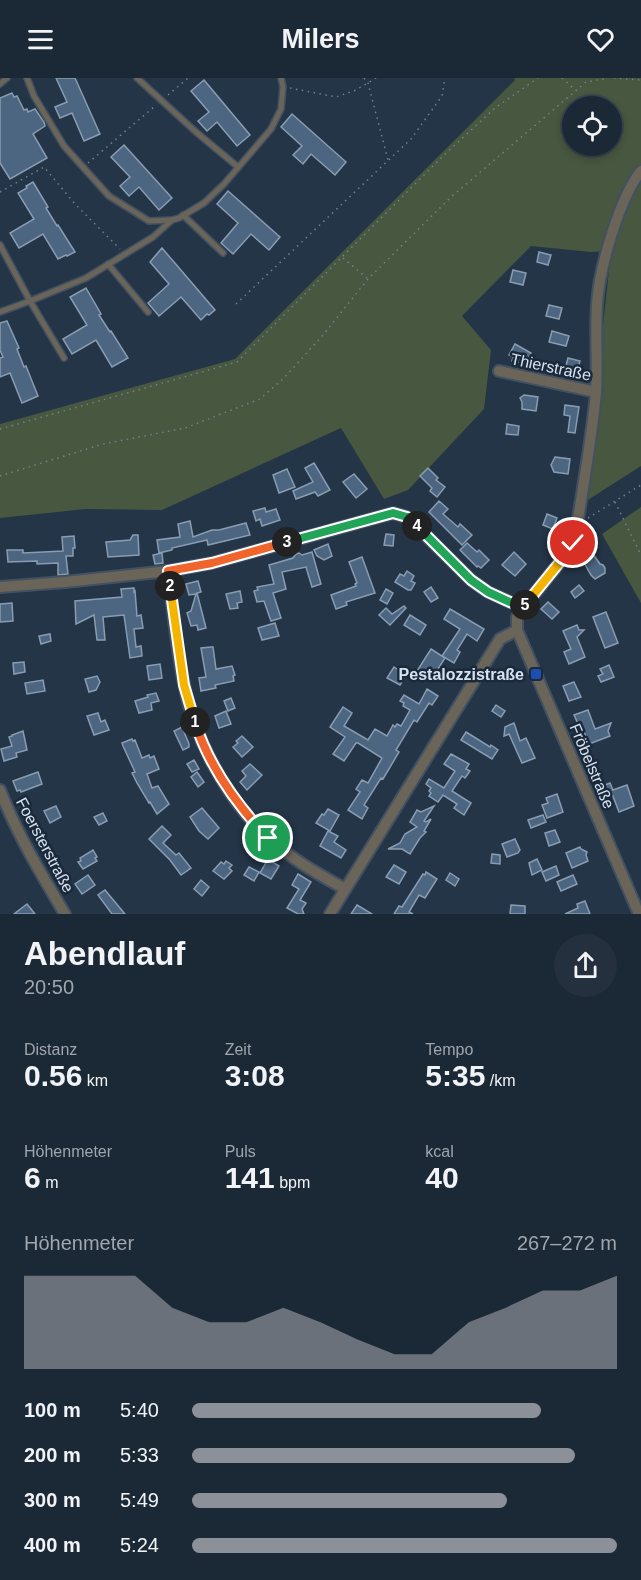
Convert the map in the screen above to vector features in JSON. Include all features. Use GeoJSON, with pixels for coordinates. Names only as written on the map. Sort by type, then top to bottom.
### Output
{"type":"FeatureCollection","features":[{"type":"Feature","properties":{"kind":"street"},"geometry":{"type":"LineString","coordinates":[[330,914],[500,639],[517,630],[517,617],[573,543],[596,392],[597,304],[601,278],[622,206],[632,182],[641,171]]}},
{"type":"Feature","properties":{"kind":"street","name":"Thierstraße"},"geometry":{"type":"LineString","coordinates":[[499,371],[596,392]]}},
{"type":"Feature","properties":{"kind":"street"},"geometry":{"type":"LineString","coordinates":[[0,587],[168,571],[212,563],[393,513],[407,517],[471,580],[488,592],[523,608]]}},
{"type":"Feature","properties":{"kind":"street"},"geometry":{"type":"LineString","coordinates":[[168,571],[184,685],[198,732],[211,762],[231,794],[268,838],[319,875],[345,889]]}},
{"type":"Feature","properties":{"kind":"street","name":"Fröbelstraße"},"geometry":{"type":"LineString","coordinates":[[517,630],[639,914]]}},
{"type":"Feature","properties":{"kind":"street","name":"Foersterstraße"},"geometry":{"type":"LineString","coordinates":[[0,790],[32,859],[65,914]]}},
{"type":"Feature","properties":{"kind":"lane"},"geometry":{"type":"LineString","coordinates":[[0,84],[8,78]]}},
{"type":"Feature","properties":{"kind":"lane"},"geometry":{"type":"LineString","coordinates":[[27,78],[34,96],[64,146],[110,196],[149,220],[172,220]]}},
{"type":"Feature","properties":{"kind":"lane"},"geometry":{"type":"LineString","coordinates":[[137,78],[238,167]]}},
{"type":"Feature","properties":{"kind":"lane"},"geometry":{"type":"LineString","coordinates":[[0,312],[86,278],[153,237],[172,220],[204,202],[224,184],[271,129],[281,109],[284,87],[281,78]]}},
{"type":"Feature","properties":{"kind":"lane"},"geometry":{"type":"LineString","coordinates":[[183,215],[223,253]]}},
{"type":"Feature","properties":{"kind":"lane"},"geometry":{"type":"LineString","coordinates":[[0,245],[64,358]]}},
{"type":"Feature","properties":{"kind":"lane"},"geometry":{"type":"LineString","coordinates":[[108,264],[148,312]]}},
{"type":"Feature","properties":{"kind":"path"},"geometry":{"type":"LineString","coordinates":[[83,167],[188,78]]}},
{"type":"Feature","properties":{"kind":"path"},"geometry":{"type":"LineString","coordinates":[[364,78],[368,83],[388,161]]}},
{"type":"Feature","properties":{"kind":"path"},"geometry":{"type":"LineString","coordinates":[[284,87],[336,97],[356,90],[376,78]]}},
{"type":"Feature","properties":{"kind":"path"},"geometry":{"type":"LineString","coordinates":[[236,304],[411,139],[442,96],[445,78]]}},
{"type":"Feature","properties":{"kind":"path"},"geometry":{"type":"LineString","coordinates":[[0,429],[237,362],[443,156],[495,108],[537,78]]}},
{"type":"Feature","properties":{"kind":"path"},"geometry":{"type":"LineString","coordinates":[[562,78],[576,91]]}},
{"type":"Feature","properties":{"kind":"path"},"geometry":{"type":"LineString","coordinates":[[0,476],[103,444],[186,428],[260,399],[284,378],[323,335],[368,279],[451,197],[586,82],[608,78]]}},
{"type":"Feature","properties":{"kind":"path"},"geometry":{"type":"LineString","coordinates":[[614,78],[641,80]]}},
{"type":"Feature","properties":{"kind":"path"},"geometry":{"type":"LineString","coordinates":[[0,192],[44,167],[75,204],[124,254]]}},
{"type":"Feature","properties":{"kind":"path"},"geometry":{"type":"LineString","coordinates":[[342,258],[368,279]]}},
{"type":"Feature","properties":{"kind":"path"},"geometry":{"type":"LineString","coordinates":[[577,525],[641,485]]}},
{"type":"Feature","properties":{"kind":"path"},"geometry":{"type":"LineString","coordinates":[[615,501],[641,555]]}},
{"type":"Feature","properties":{"kind":"green space"},"geometry":{"type":"Polygon","coordinates":[[[514,78],[641,78],[641,466],[580,505],[596,392],[611,251],[591,252],[531,246],[462,316],[491,350],[484,409],[408,490],[384,499],[341,428],[162,510],[86,509],[0,518],[0,424],[235,359],[515,80],[514,78]]]}},
{"type":"Feature","properties":{"kind":"green space"},"geometry":{"type":"Polygon","coordinates":[[[641,507],[641,603],[602,534],[641,507]]]}},
{"type":"Feature","properties":{"kind":"building"},"geometry":{"type":"Polygon","coordinates":[[[56,78],[75,78],[100,134],[84,141],[72,113],[60,118],[55,107],[67,102],[56,78]]]}},
{"type":"Feature","properties":{"kind":"building"},"geometry":{"type":"Polygon","coordinates":[[[204,80],[250,135],[237,146],[217,122],[207,131],[198,121],[209,112],[191,91],[204,80]]]}},
{"type":"Feature","properties":{"kind":"building"},"geometry":{"type":"Polygon","coordinates":[[[12,93],[14,97],[17,96],[24,110],[27,109],[28,112],[35,109],[44,122],[45,126],[33,134],[47,158],[10,179],[0,163],[0,98],[12,93]]]}},
{"type":"Feature","properties":{"kind":"building"},"geometry":{"type":"Polygon","coordinates":[[[292,114],[346,162],[335,175],[311,154],[303,164],[293,155],[302,146],[281,127],[292,114]]]}},
{"type":"Feature","properties":{"kind":"building"},"geometry":{"type":"Polygon","coordinates":[[[124,145],[172,198],[159,210],[139,187],[129,196],[120,186],[130,177],[111,157],[124,145]]]}},
{"type":"Feature","properties":{"kind":"building"},"geometry":{"type":"Polygon","coordinates":[[[33,182],[48,207],[46,208],[75,252],[58,259],[43,234],[19,248],[10,233],[34,219],[18,193],[33,182]]]}},
{"type":"Feature","properties":{"kind":"building"},"geometry":{"type":"Polygon","coordinates":[[[228,191],[280,237],[269,250],[251,234],[233,254],[221,243],[238,223],[217,204],[228,191]]]}},
{"type":"Feature","properties":{"kind":"building"},"geometry":{"type":"Polygon","coordinates":[[[162,248],[215,310],[201,320],[181,297],[159,316],[148,303],[169,284],[150,262],[162,248]]]}},
{"type":"Feature","properties":{"kind":"building"},"geometry":{"type":"Polygon","coordinates":[[[539,252],[551,255],[548,265],[537,262],[539,252]]]}},
{"type":"Feature","properties":{"kind":"building"},"geometry":{"type":"Polygon","coordinates":[[[513,270],[526,273],[523,285],[510,282],[513,270]]]}},
{"type":"Feature","properties":{"kind":"building"},"geometry":{"type":"Polygon","coordinates":[[[86,288],[101,314],[99,315],[128,358],[112,367],[96,340],[72,354],[63,339],[87,325],[70,297],[86,288]]]}},
{"type":"Feature","properties":{"kind":"building"},"geometry":{"type":"Polygon","coordinates":[[[549,305],[562,308],[559,319],[546,316],[549,305]]]}},
{"type":"Feature","properties":{"kind":"building"},"geometry":{"type":"Polygon","coordinates":[[[7,321],[19,348],[17,349],[24,367],[26,366],[38,396],[22,403],[10,373],[0,377],[0,358],[3,357],[0,350],[0,323],[7,321]]]}},
{"type":"Feature","properties":{"kind":"building"},"geometry":{"type":"Polygon","coordinates":[[[552,331],[569,336],[566,346],[549,342],[552,331]]]}},
{"type":"Feature","properties":{"kind":"building"},"geometry":{"type":"Polygon","coordinates":[[[515,344],[531,353],[525,364],[512,361],[513,357],[509,355],[515,344]]]}},
{"type":"Feature","properties":{"kind":"building"},"geometry":{"type":"Polygon","coordinates":[[[568,358],[580,361],[576,375],[564,373],[568,358]]]}},
{"type":"Feature","properties":{"kind":"building"},"geometry":{"type":"Polygon","coordinates":[[[524,395],[538,397],[536,411],[522,409],[520,398],[524,395]]]}},
{"type":"Feature","properties":{"kind":"building"},"geometry":{"type":"Polygon","coordinates":[[[565,405],[579,407],[575,433],[568,432],[570,416],[564,415],[565,405]]]}},
{"type":"Feature","properties":{"kind":"building"},"geometry":{"type":"Polygon","coordinates":[[[507,424],[519,426],[518,435],[506,434],[507,424]]]}},
{"type":"Feature","properties":{"kind":"building"},"geometry":{"type":"Polygon","coordinates":[[[555,457],[570,459],[568,474],[554,472],[551,465],[555,457]]]}},
{"type":"Feature","properties":{"kind":"building"},"geometry":{"type":"Polygon","coordinates":[[[314,463],[330,490],[318,496],[315,492],[296,499],[293,491],[313,482],[305,468],[314,463]]]}},
{"type":"Feature","properties":{"kind":"building"},"geometry":{"type":"Polygon","coordinates":[[[428,468],[438,478],[436,480],[445,487],[437,497],[420,476],[428,468]]]}},
{"type":"Feature","properties":{"kind":"building"},"geometry":{"type":"Polygon","coordinates":[[[287,469],[295,487],[279,493],[273,475],[287,469]]]}},
{"type":"Feature","properties":{"kind":"building"},"geometry":{"type":"Polygon","coordinates":[[[354,474],[367,489],[356,498],[343,482],[354,474]]]}},
{"type":"Feature","properties":{"kind":"building"},"geometry":{"type":"Polygon","coordinates":[[[439,501],[448,509],[443,514],[458,527],[460,524],[472,535],[462,545],[429,512],[439,501]]]}},
{"type":"Feature","properties":{"kind":"building"},"geometry":{"type":"Polygon","coordinates":[[[265,508],[266,512],[276,509],[280,520],[262,526],[260,519],[256,521],[253,511],[265,508]]]}},
{"type":"Feature","properties":{"kind":"building"},"geometry":{"type":"Polygon","coordinates":[[[547,514],[557,518],[553,529],[543,525],[547,514]]]}},
{"type":"Feature","properties":{"kind":"building"},"geometry":{"type":"Polygon","coordinates":[[[190,521],[193,537],[212,530],[246,523],[250,535],[208,545],[207,540],[159,553],[157,540],[180,537],[178,524],[190,521]]]}},
{"type":"Feature","properties":{"kind":"building"},"geometry":{"type":"Polygon","coordinates":[[[386,534],[394,535],[393,546],[384,545],[386,534]]]}},
{"type":"Feature","properties":{"kind":"building"},"geometry":{"type":"Polygon","coordinates":[[[133,535],[138,535],[139,555],[108,557],[106,542],[130,540],[133,535]]]}},
{"type":"Feature","properties":{"kind":"building"},"geometry":{"type":"Polygon","coordinates":[[[74,536],[73,556],[66,556],[68,574],[58,575],[58,563],[8,562],[7,550],[23,550],[23,553],[63,551],[62,537],[74,536]]]}},
{"type":"Feature","properties":{"kind":"building"},"geometry":{"type":"Polygon","coordinates":[[[467,543],[489,560],[481,568],[477,567],[460,550],[467,543]]]}},
{"type":"Feature","properties":{"kind":"building"},"geometry":{"type":"Polygon","coordinates":[[[328,544],[332,556],[324,560],[317,556],[314,550],[328,544]]]}},
{"type":"Feature","properties":{"kind":"building"},"geometry":{"type":"Polygon","coordinates":[[[312,552],[321,584],[312,587],[306,567],[282,572],[286,589],[273,593],[281,618],[271,621],[264,601],[257,602],[254,591],[258,590],[257,587],[274,584],[269,565],[293,558],[299,553],[302,555],[312,552]]]}},
{"type":"Feature","properties":{"kind":"building"},"geometry":{"type":"Polygon","coordinates":[[[514,552],[526,564],[515,576],[502,565],[514,552]]]}},
{"type":"Feature","properties":{"kind":"building"},"geometry":{"type":"Polygon","coordinates":[[[162,553],[163,563],[155,564],[153,555],[162,553]]]}},
{"type":"Feature","properties":{"kind":"building"},"geometry":{"type":"Polygon","coordinates":[[[593,554],[605,568],[605,573],[595,579],[583,561],[593,554]]]}},
{"type":"Feature","properties":{"kind":"building"},"geometry":{"type":"Polygon","coordinates":[[[362,557],[375,593],[346,602],[347,605],[336,609],[331,595],[356,586],[349,562],[362,557]]]}},
{"type":"Feature","properties":{"kind":"building"},"geometry":{"type":"Polygon","coordinates":[[[407,571],[414,576],[411,581],[415,583],[411,590],[395,582],[400,574],[404,576],[407,571]]]}},
{"type":"Feature","properties":{"kind":"building"},"geometry":{"type":"Polygon","coordinates":[[[198,581],[201,592],[197,593],[206,628],[198,630],[197,625],[191,626],[187,613],[191,611],[196,594],[189,595],[186,584],[198,581]]]}},
{"type":"Feature","properties":{"kind":"building"},"geometry":{"type":"Polygon","coordinates":[[[579,585],[584,591],[575,598],[571,592],[579,585]]]}},
{"type":"Feature","properties":{"kind":"building"},"geometry":{"type":"Polygon","coordinates":[[[431,587],[438,598],[431,602],[424,592],[431,587]]]}},
{"type":"Feature","properties":{"kind":"building"},"geometry":{"type":"Polygon","coordinates":[[[134,588],[137,616],[141,615],[143,628],[134,629],[136,647],[141,646],[142,656],[130,658],[124,615],[103,617],[105,640],[97,640],[94,615],[76,624],[75,601],[122,597],[121,589],[134,588]]]}},
{"type":"Feature","properties":{"kind":"building"},"geometry":{"type":"Polygon","coordinates":[[[386,589],[393,593],[387,604],[380,600],[386,589]]]}},
{"type":"Feature","properties":{"kind":"building"},"geometry":{"type":"Polygon","coordinates":[[[240,591],[242,602],[237,603],[238,608],[230,609],[226,594],[240,591]]]}},
{"type":"Feature","properties":{"kind":"building"},"geometry":{"type":"Polygon","coordinates":[[[548,602],[559,612],[552,619],[541,609],[548,602]]]}},
{"type":"Feature","properties":{"kind":"building"},"geometry":{"type":"Polygon","coordinates":[[[12,603],[13,621],[0,622],[0,604],[12,603]]]}},
{"type":"Feature","properties":{"kind":"building"},"geometry":{"type":"Polygon","coordinates":[[[404,606],[406,608],[390,625],[379,615],[386,608],[392,614],[404,606]]]}},
{"type":"Feature","properties":{"kind":"building"},"geometry":{"type":"Polygon","coordinates":[[[450,609],[484,629],[477,641],[467,634],[457,650],[460,652],[454,663],[442,656],[460,629],[444,619],[450,609]]]}},
{"type":"Feature","properties":{"kind":"building"},"geometry":{"type":"Polygon","coordinates":[[[606,612],[618,643],[605,648],[593,617],[606,612]]]}},
{"type":"Feature","properties":{"kind":"building"},"geometry":{"type":"Polygon","coordinates":[[[410,615],[426,625],[420,635],[404,625],[410,615]]]}},
{"type":"Feature","properties":{"kind":"building"},"geometry":{"type":"Polygon","coordinates":[[[275,623],[279,636],[262,640],[258,628],[275,623]]]}},
{"type":"Feature","properties":{"kind":"building"},"geometry":{"type":"Polygon","coordinates":[[[577,625],[579,630],[584,630],[577,637],[585,657],[569,664],[564,652],[571,649],[563,631],[577,625]]]}},
{"type":"Feature","properties":{"kind":"building"},"geometry":{"type":"Polygon","coordinates":[[[50,634],[51,641],[41,644],[39,636],[50,634]]]}},
{"type":"Feature","properties":{"kind":"building"},"geometry":{"type":"Polygon","coordinates":[[[213,647],[216,669],[232,666],[234,681],[201,691],[199,678],[206,677],[201,648],[213,647]]]}},
{"type":"Feature","properties":{"kind":"building"},"geometry":{"type":"Polygon","coordinates":[[[431,649],[445,658],[431,680],[417,671],[431,649]]]}},
{"type":"Feature","properties":{"kind":"building"},"geometry":{"type":"Polygon","coordinates":[[[24,662],[25,672],[14,674],[13,663],[24,662]]]}},
{"type":"Feature","properties":{"kind":"building"},"geometry":{"type":"Polygon","coordinates":[[[160,664],[162,678],[149,680],[147,666],[160,664]]]}},
{"type":"Feature","properties":{"kind":"building"},"geometry":{"type":"Polygon","coordinates":[[[609,665],[614,677],[601,682],[598,676],[603,674],[600,669],[609,665]]]}},
{"type":"Feature","properties":{"kind":"building"},"geometry":{"type":"Polygon","coordinates":[[[394,667],[406,675],[400,685],[387,678],[394,667]]]}},
{"type":"Feature","properties":{"kind":"building"},"geometry":{"type":"Polygon","coordinates":[[[97,676],[100,682],[96,690],[89,692],[85,679],[97,676]]]}},
{"type":"Feature","properties":{"kind":"building"},"geometry":{"type":"Polygon","coordinates":[[[43,680],[45,691],[27,694],[25,683],[43,680]]]}},
{"type":"Feature","properties":{"kind":"building"},"geometry":{"type":"Polygon","coordinates":[[[574,682],[581,697],[569,701],[563,686],[574,682]]]}},
{"type":"Feature","properties":{"kind":"building"},"geometry":{"type":"Polygon","coordinates":[[[427,689],[438,696],[432,705],[429,703],[417,722],[414,720],[396,750],[399,752],[364,805],[368,808],[362,819],[348,810],[360,792],[356,789],[362,780],[368,783],[382,758],[356,743],[344,761],[333,754],[345,737],[330,727],[343,707],[352,713],[344,726],[368,740],[375,729],[387,736],[393,725],[401,726],[410,710],[400,701],[404,695],[419,704],[427,689]]]}},
{"type":"Feature","properties":{"kind":"building"},"geometry":{"type":"Polygon","coordinates":[[[156,693],[159,701],[151,703],[152,710],[139,713],[135,701],[156,693]]]}},
{"type":"Feature","properties":{"kind":"building"},"geometry":{"type":"Polygon","coordinates":[[[231,698],[235,708],[228,711],[224,701],[231,698]]]}},
{"type":"Feature","properties":{"kind":"building"},"geometry":{"type":"Polygon","coordinates":[[[496,705],[505,711],[501,717],[492,711],[496,705]]]}},
{"type":"Feature","properties":{"kind":"building"},"geometry":{"type":"Polygon","coordinates":[[[588,710],[595,729],[611,723],[608,731],[610,736],[589,744],[574,715],[588,710]]]}},
{"type":"Feature","properties":{"kind":"building"},"geometry":{"type":"Polygon","coordinates":[[[226,711],[231,724],[219,728],[215,716],[226,711]]]}},
{"type":"Feature","properties":{"kind":"building"},"geometry":{"type":"Polygon","coordinates":[[[98,713],[101,722],[105,720],[109,730],[94,735],[87,716],[98,713]]]}},
{"type":"Feature","properties":{"kind":"building"},"geometry":{"type":"Polygon","coordinates":[[[514,723],[520,741],[526,738],[535,758],[522,763],[509,734],[504,736],[505,727],[514,723]]]}},
{"type":"Feature","properties":{"kind":"building"},"geometry":{"type":"Polygon","coordinates":[[[182,727],[189,744],[189,747],[183,750],[174,731],[182,727]]]}},
{"type":"Feature","properties":{"kind":"building"},"geometry":{"type":"Polygon","coordinates":[[[23,731],[27,750],[16,753],[17,757],[4,761],[1,749],[12,746],[9,737],[23,731]]]}},
{"type":"Feature","properties":{"kind":"building"},"geometry":{"type":"Polygon","coordinates":[[[466,732],[498,750],[492,759],[461,740],[466,732]]]}},
{"type":"Feature","properties":{"kind":"building"},"geometry":{"type":"Polygon","coordinates":[[[242,736],[253,747],[242,757],[233,747],[242,736]]]}},
{"type":"Feature","properties":{"kind":"building"},"geometry":{"type":"Polygon","coordinates":[[[135,740],[142,758],[149,755],[150,758],[154,756],[159,769],[147,774],[152,788],[158,786],[169,804],[157,814],[132,773],[135,772],[122,743],[135,740]]]}},
{"type":"Feature","properties":{"kind":"building"},"geometry":{"type":"Polygon","coordinates":[[[451,754],[469,764],[466,769],[470,771],[465,778],[462,776],[452,791],[471,803],[464,815],[454,808],[457,804],[443,795],[438,802],[429,796],[431,788],[426,784],[429,779],[444,788],[455,771],[444,764],[451,754]]]}},
{"type":"Feature","properties":{"kind":"building"},"geometry":{"type":"Polygon","coordinates":[[[194,760],[199,769],[192,772],[187,764],[194,760]]]}},
{"type":"Feature","properties":{"kind":"building"},"geometry":{"type":"Polygon","coordinates":[[[250,764],[262,775],[247,790],[240,782],[246,776],[242,771],[250,764]]]}},
{"type":"Feature","properties":{"kind":"building"},"geometry":{"type":"Polygon","coordinates":[[[38,772],[42,784],[21,792],[17,791],[13,781],[38,772]]]}},
{"type":"Feature","properties":{"kind":"building"},"geometry":{"type":"Polygon","coordinates":[[[197,772],[204,782],[198,787],[191,777],[197,772]]]}},
{"type":"Feature","properties":{"kind":"building"},"geometry":{"type":"Polygon","coordinates":[[[610,783],[613,790],[627,785],[634,806],[619,812],[611,791],[603,794],[600,787],[610,783]]]}},
{"type":"Feature","properties":{"kind":"building"},"geometry":{"type":"Polygon","coordinates":[[[557,794],[563,812],[547,818],[542,805],[548,803],[546,798],[557,794]]]}},
{"type":"Feature","properties":{"kind":"building"},"geometry":{"type":"Polygon","coordinates":[[[56,806],[61,817],[50,823],[44,811],[56,806]]]}},
{"type":"Feature","properties":{"kind":"building"},"geometry":{"type":"Polygon","coordinates":[[[434,806],[424,821],[431,819],[424,831],[426,832],[410,854],[402,849],[388,849],[400,843],[405,834],[417,827],[410,822],[417,810],[421,812],[434,806]]]}},
{"type":"Feature","properties":{"kind":"building"},"geometry":{"type":"Polygon","coordinates":[[[202,808],[219,828],[208,839],[199,831],[190,817],[202,808]]]}},
{"type":"Feature","properties":{"kind":"building"},"geometry":{"type":"Polygon","coordinates":[[[328,809],[339,815],[330,831],[316,823],[328,809]]]}},
{"type":"Feature","properties":{"kind":"building"},"geometry":{"type":"Polygon","coordinates":[[[103,813],[107,821],[99,825],[94,817],[103,813]]]}},
{"type":"Feature","properties":{"kind":"building"},"geometry":{"type":"Polygon","coordinates":[[[543,815],[546,822],[531,828],[528,820],[543,815]]]}},
{"type":"Feature","properties":{"kind":"building"},"geometry":{"type":"Polygon","coordinates":[[[162,826],[171,835],[163,843],[176,855],[179,853],[191,868],[181,875],[149,839],[162,826]]]}},
{"type":"Feature","properties":{"kind":"building"},"geometry":{"type":"Polygon","coordinates":[[[555,830],[560,842],[549,846],[545,833],[555,830]]]}},
{"type":"Feature","properties":{"kind":"building"},"geometry":{"type":"Polygon","coordinates":[[[328,831],[338,836],[334,842],[346,850],[341,858],[320,846],[328,831]]]}},
{"type":"Feature","properties":{"kind":"building"},"geometry":{"type":"Polygon","coordinates":[[[515,839],[520,850],[507,857],[502,844],[515,839]]]}},
{"type":"Feature","properties":{"kind":"building"},"geometry":{"type":"Polygon","coordinates":[[[580,847],[587,852],[588,861],[572,868],[566,853],[580,847]]]}},
{"type":"Feature","properties":{"kind":"building"},"geometry":{"type":"Polygon","coordinates":[[[93,850],[97,861],[83,869],[78,862],[81,861],[80,858],[93,850]]]}},
{"type":"Feature","properties":{"kind":"building"},"geometry":{"type":"Polygon","coordinates":[[[492,854],[500,855],[500,864],[491,863],[492,854]]]}},
{"type":"Feature","properties":{"kind":"building"},"geometry":{"type":"Polygon","coordinates":[[[268,859],[279,866],[271,879],[260,873],[268,859]]]}},
{"type":"Feature","properties":{"kind":"building"},"geometry":{"type":"Polygon","coordinates":[[[537,859],[542,870],[532,875],[529,863],[537,859]]]}},
{"type":"Feature","properties":{"kind":"building"},"geometry":{"type":"Polygon","coordinates":[[[226,861],[232,865],[229,868],[232,871],[224,879],[213,871],[221,862],[224,864],[226,861]]]}},
{"type":"Feature","properties":{"kind":"building"},"geometry":{"type":"Polygon","coordinates":[[[394,865],[406,872],[399,884],[386,877],[394,865]]]}},
{"type":"Feature","properties":{"kind":"building"},"geometry":{"type":"Polygon","coordinates":[[[556,866],[559,875],[546,881],[542,872],[556,866]]]}},
{"type":"Feature","properties":{"kind":"building"},"geometry":{"type":"Polygon","coordinates":[[[249,867],[259,872],[254,881],[244,875],[249,867]]]}},
{"type":"Feature","properties":{"kind":"building"},"geometry":{"type":"Polygon","coordinates":[[[426,872],[437,879],[425,898],[419,895],[409,912],[413,914],[394,914],[399,906],[402,907],[426,872]]]}},
{"type":"Feature","properties":{"kind":"building"},"geometry":{"type":"Polygon","coordinates":[[[450,873],[459,879],[455,886],[446,880],[450,873]]]}},
{"type":"Feature","properties":{"kind":"building"},"geometry":{"type":"Polygon","coordinates":[[[298,874],[311,882],[300,900],[306,903],[302,909],[304,914],[298,914],[287,908],[299,889],[292,885],[298,874]]]}},
{"type":"Feature","properties":{"kind":"building"},"geometry":{"type":"Polygon","coordinates":[[[88,875],[95,885],[82,894],[75,884],[88,875]]]}},
{"type":"Feature","properties":{"kind":"building"},"geometry":{"type":"Polygon","coordinates":[[[573,875],[577,884],[561,891],[557,882],[573,875]]]}},
{"type":"Feature","properties":{"kind":"building"},"geometry":{"type":"Polygon","coordinates":[[[201,880],[209,887],[202,896],[194,889],[201,880]]]}},
{"type":"Feature","properties":{"kind":"building"},"geometry":{"type":"Polygon","coordinates":[[[105,890],[125,914],[112,914],[98,895],[105,890]]]}},
{"type":"Feature","properties":{"kind":"building"},"geometry":{"type":"Polygon","coordinates":[[[585,901],[590,914],[565,914],[578,908],[577,904],[585,901]]]}},
{"type":"Feature","properties":{"kind":"building"},"geometry":{"type":"Polygon","coordinates":[[[27,904],[35,914],[14,914],[27,904]]]}},
{"type":"Feature","properties":{"kind":"building"},"geometry":{"type":"Polygon","coordinates":[[[357,905],[372,914],[351,914],[357,905]]]}},
{"type":"Feature","properties":{"kind":"building"},"geometry":{"type":"Polygon","coordinates":[[[511,905],[525,906],[525,914],[510,914],[511,905]]]}},
{"type":"Feature","properties":{"kind":"place","name":"Pestalozzistraße"},"geometry":{"type":"Point","coordinates":[536,674]}},
{"type":"Feature","properties":{"kind":"route"},"geometry":{"type":"LineString","coordinates":[[268,838],[231,794],[211,762],[198,732],[184,685],[168,571],[212,563],[393,513],[407,517],[471,580],[488,592],[523,608],[573,543]]}}]}
